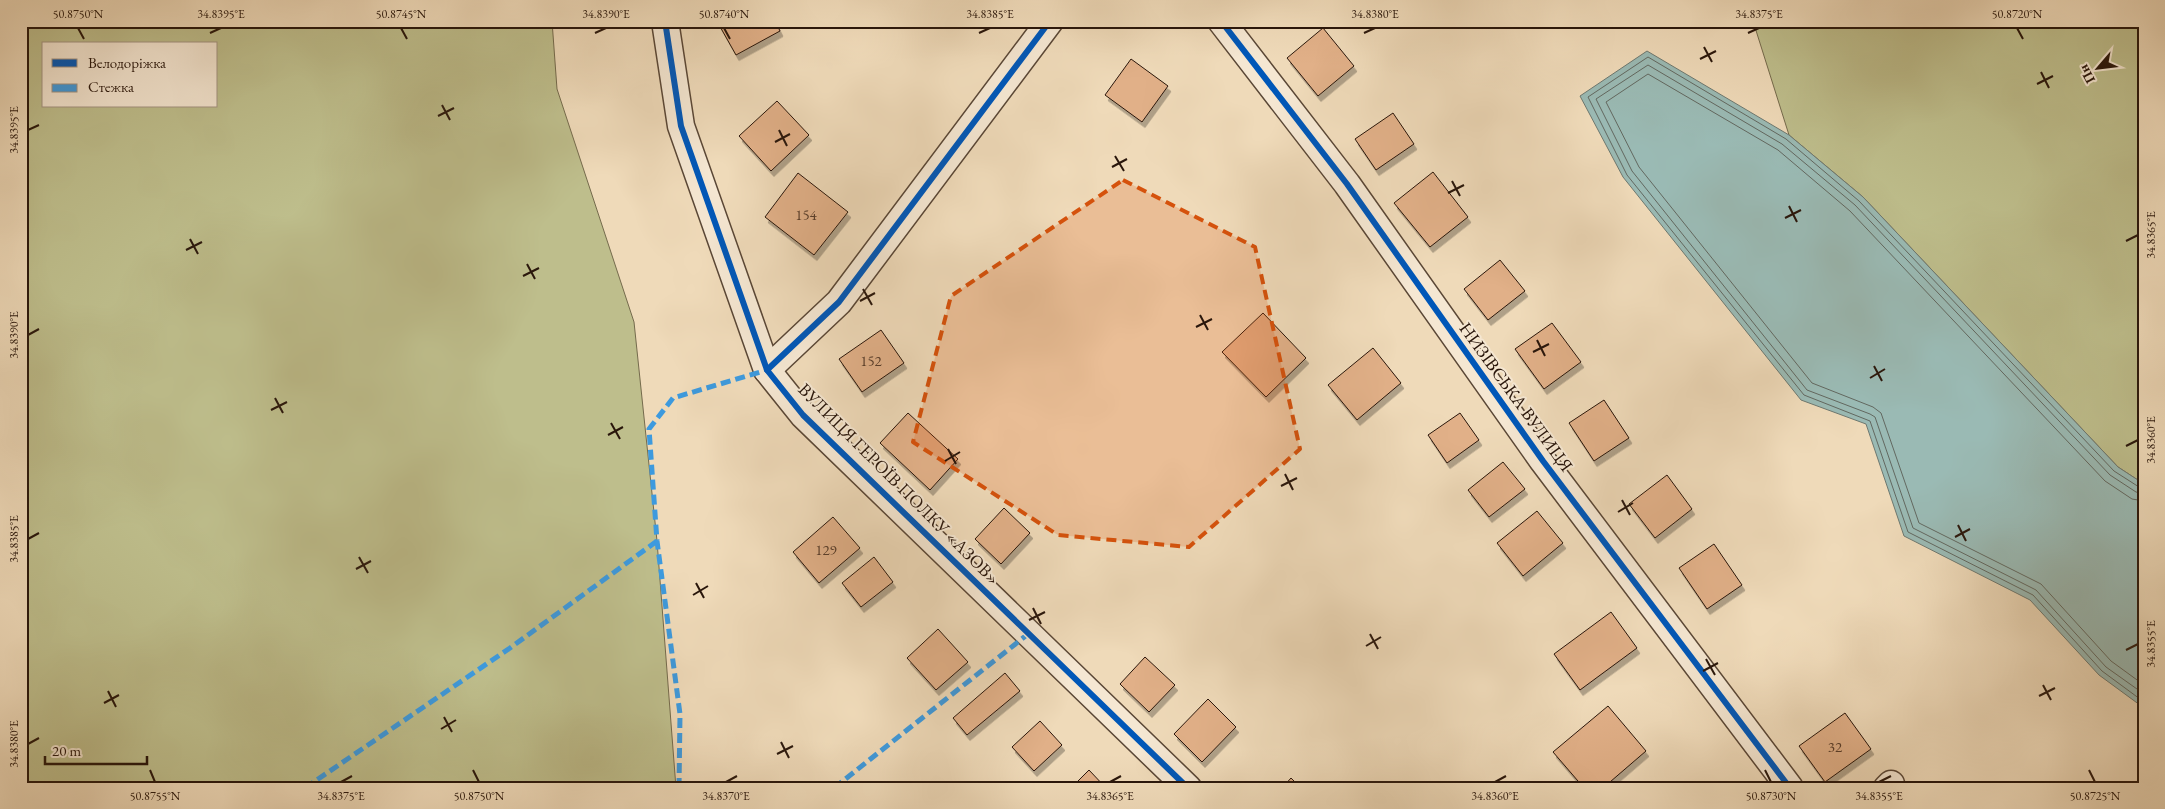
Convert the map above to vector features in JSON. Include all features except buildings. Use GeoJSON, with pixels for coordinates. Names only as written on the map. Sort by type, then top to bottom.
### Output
{"type":"FeatureCollection","features":[{"type":"Feature","properties":{"kind":"street","name":"ВУЛИЦЯ ГЕРОЇВ ПОЛКУ «АЗОВ»"},"geometry":{"type":"LineString","coordinates":[[665,21],[681,126],[768,370],[803,415],[1188,788]]}},
{"type":"Feature","properties":{"kind":"street"},"geometry":{"type":"LineString","coordinates":[[768,370],[839,302],[1050,21]]}},
{"type":"Feature","properties":{"kind":"street","name":"НИЗІВСЬКА ВУЛИЦЯ"},"geometry":{"type":"LineString","coordinates":[[1221,21],[1347,184],[1543,461],[1790,788]]}},
{"type":"Feature","properties":{"kind":"highlighted area"},"geometry":{"type":"Polygon","coordinates":[[[1123,180],[1255,247],[1300,449],[1189,547],[1058,535],[913,442],[951,296],[1123,180]]]}},
{"type":"Feature","properties":{"kind":"green space"},"geometry":{"type":"Polygon","coordinates":[[[21,21],[552,21],[557,89],[634,322],[657,541],[676,788],[21,788],[21,21]]]}},
{"type":"Feature","properties":{"kind":"green space"},"geometry":{"type":"Polygon","coordinates":[[[1753,21],[2144,21],[2144,484],[2118,467],[1863,197],[1789,135],[1753,21]]]}},
{"type":"Feature","properties":{"kind":"water"},"geometry":{"type":"Polygon","coordinates":[[[1647,51],[1789,135],[1863,197],[2118,467],[2144,484],[2144,708],[2099,675],[2030,600],[1904,536],[1866,424],[1801,400],[1623,177],[1580,96],[1647,51]]]}},
{"type":"Feature","properties":{"kind":"marked path"},"geometry":{"type":"LineString","coordinates":[[679,788],[680,714],[657,541],[649,429],[673,398],[767,370]]}},
{"type":"Feature","properties":{"kind":"marked path"},"geometry":{"type":"LineString","coordinates":[[305,788],[510,648],[657,541]]}},
{"type":"Feature","properties":{"kind":"marked path"},"geometry":{"type":"LineString","coordinates":[[834,788],[1028,634]]}},
{"type":"Feature","properties":{"kind":"cycle path"},"geometry":{"type":"LineString","coordinates":[[665,21],[681,126],[767,370],[803,415],[1188,788]]}},
{"type":"Feature","properties":{"kind":"cycle path"},"geometry":{"type":"LineString","coordinates":[[767,370],[839,302],[1050,21]]}},
{"type":"Feature","properties":{"kind":"cycle path"},"geometry":{"type":"LineString","coordinates":[[1221,21],[1347,184],[1543,461],[1790,788]]}}]}
